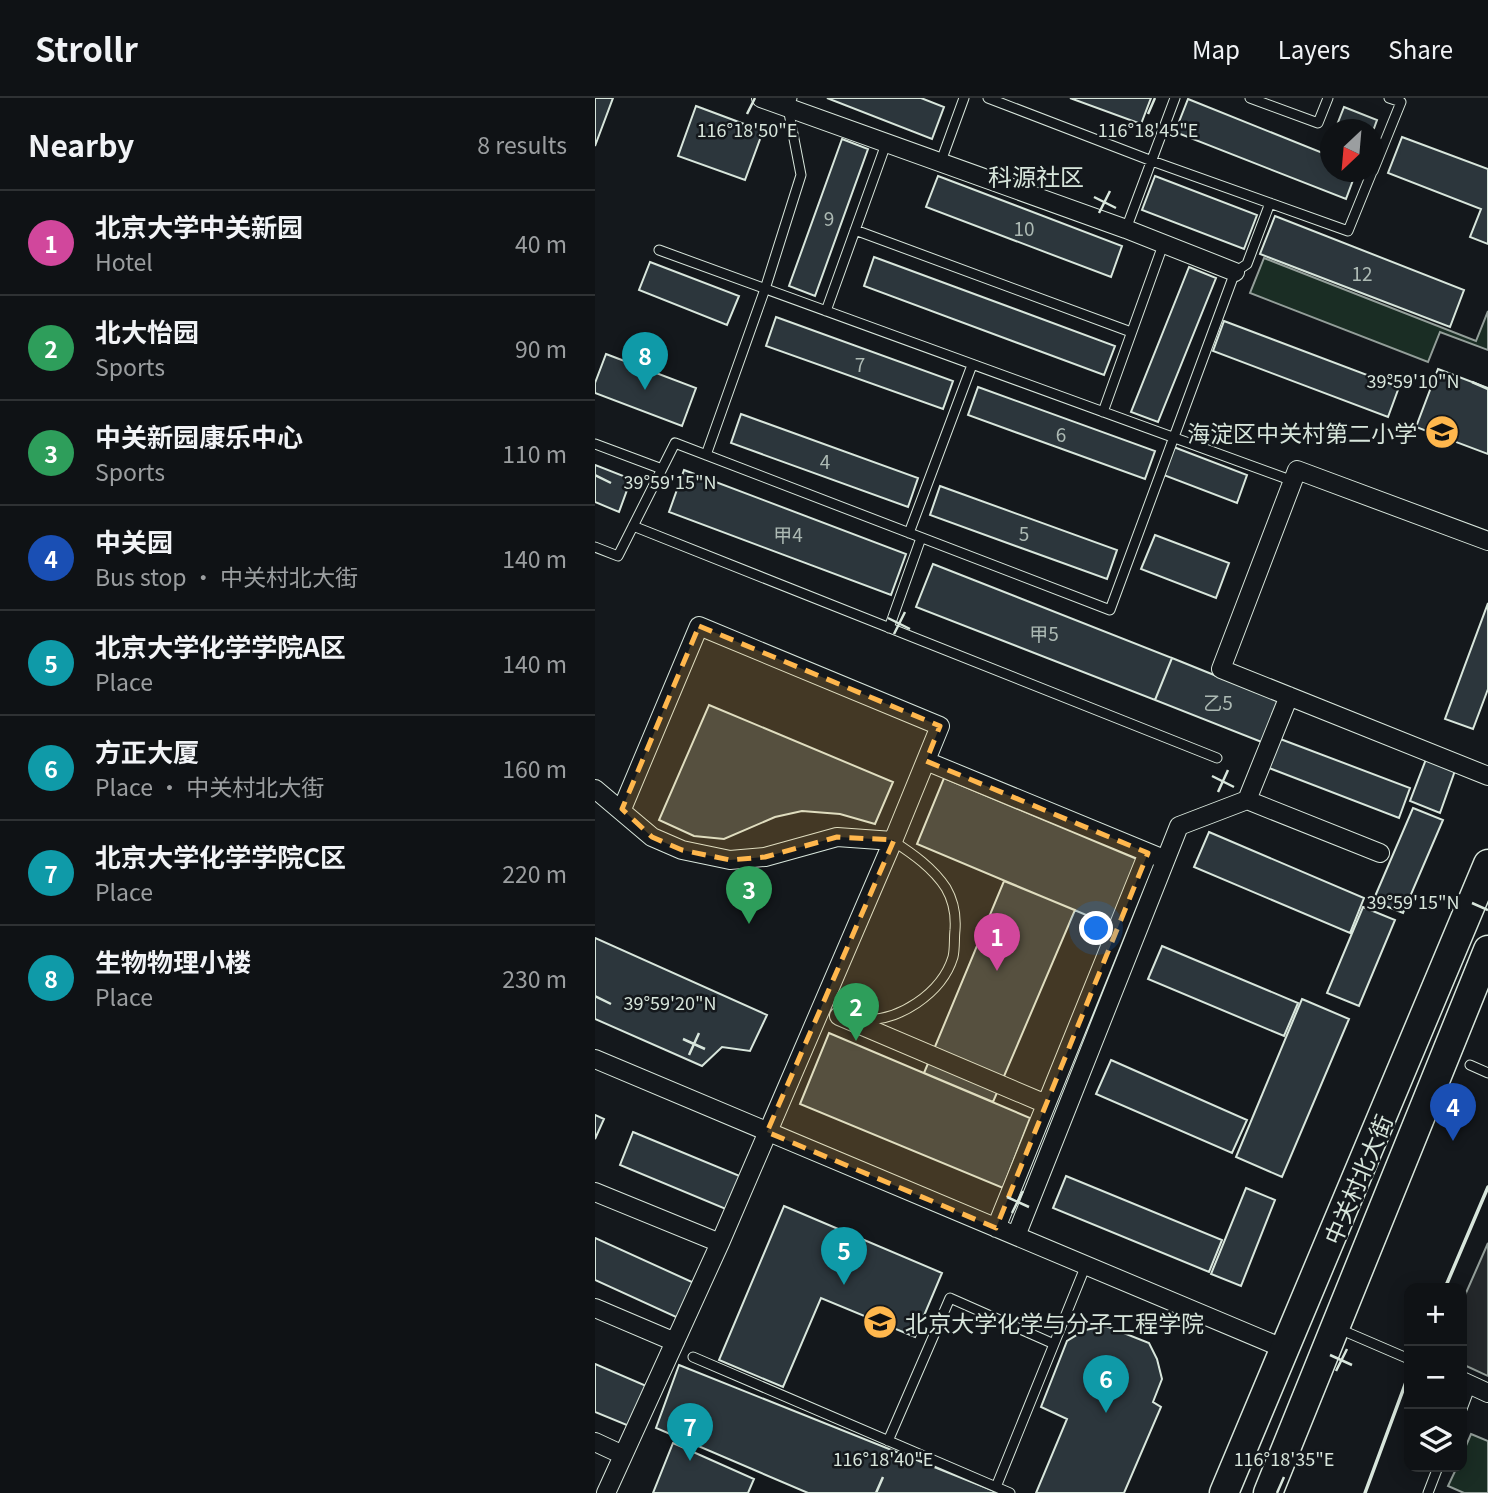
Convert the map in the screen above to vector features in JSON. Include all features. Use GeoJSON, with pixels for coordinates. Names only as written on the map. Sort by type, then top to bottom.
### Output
{"type":"FeatureCollection","features":[{"type":"Feature","properties":{"kind":"main road","name":"中关村北大街"},"geometry":{"type":"LineString","coordinates":[[1224,1493],[1488,864]]}},
{"type":"Feature","properties":{"kind":"main road","name":"中关村北大街"},"geometry":{"type":"LineString","coordinates":[[1268,1493],[1488,950]]}},
{"type":"Feature","properties":{"kind":"street"},"geometry":{"type":"LineString","coordinates":[[761,98],[790,103],[886,144],[1126,229],[1235,272]]}},
{"type":"Feature","properties":{"kind":"street"},"geometry":{"type":"LineString","coordinates":[[1488,541],[1297,470],[1221,669],[1488,776]]}},
{"type":"Feature","properties":{"kind":"street"},"geometry":{"type":"LineString","coordinates":[[607,1493],[822,1009],[940,726],[699,626],[622,809]]}},
{"type":"Feature","properties":{"kind":"street"},"geometry":{"type":"LineString","coordinates":[[1247,800],[1289,696]]}},
{"type":"Feature","properties":{"kind":"street"},"geometry":{"type":"LineString","coordinates":[[926,761],[1166,860]]}},
{"type":"Feature","properties":{"kind":"street"},"geometry":{"type":"LineString","coordinates":[[595,789],[652,836],[682,850],[730,860],[765,857],[837,837],[893,841]]}},
{"type":"Feature","properties":{"kind":"street"},"geometry":{"type":"LineString","coordinates":[[1016,1236],[1179,826],[1247,800],[1380,853]]}},
{"type":"Feature","properties":{"kind":"street"},"geometry":{"type":"LineString","coordinates":[[996,1227],[1148,852]]}},
{"type":"Feature","properties":{"kind":"street"},"geometry":{"type":"LineString","coordinates":[[839,1016],[1046,1104]]}},
{"type":"Feature","properties":{"kind":"street"},"geometry":{"type":"LineString","coordinates":[[595,1059],[1285,1349]]}},
{"type":"Feature","properties":{"kind":"street"},"geometry":{"type":"LineString","coordinates":[[595,1192],[720,1243]]}},
{"type":"Feature","properties":{"kind":"street"},"geometry":{"type":"LineString","coordinates":[[595,1308],[675,1342]]}},
{"type":"Feature","properties":{"kind":"street"},"geometry":{"type":"LineString","coordinates":[[595,1442],[623,1455]]}},
{"type":"Feature","properties":{"kind":"lane"},"geometry":{"type":"LineString","coordinates":[[940,164],[964,98]]}},
{"type":"Feature","properties":{"kind":"lane"},"geometry":{"type":"LineString","coordinates":[[988,98],[1152,161],[1348,231],[1368,182]]}},
{"type":"Feature","properties":{"kind":"lane"},"geometry":{"type":"LineString","coordinates":[[1126,229],[1175,98]]}},
{"type":"Feature","properties":{"kind":"lane"},"geometry":{"type":"LineString","coordinates":[[1250,98],[1318,123],[1328,98]]}},
{"type":"Feature","properties":{"kind":"lane"},"geometry":{"type":"LineString","coordinates":[[1383,145],[1401,103],[1389,98]]}},
{"type":"Feature","properties":{"kind":"lane"},"geometry":{"type":"LineString","coordinates":[[706,455],[765,289],[801,175],[790,103]]}},
{"type":"Feature","properties":{"kind":"lane"},"geometry":{"type":"LineString","coordinates":[[826,312],[886,144]]}},
{"type":"Feature","properties":{"kind":"lane"},"geometry":{"type":"LineString","coordinates":[[595,547],[618,556],[675,443],[1109,610],[1235,272],[1247,264],[1270,203]]}},
{"type":"Feature","properties":{"kind":"lane"},"geometry":{"type":"LineString","coordinates":[[855,230],[1131,332]]}},
{"type":"Feature","properties":{"kind":"lane"},"geometry":{"type":"LineString","coordinates":[[1103,412],[1163,245]]}},
{"type":"Feature","properties":{"kind":"lane"},"geometry":{"type":"LineString","coordinates":[[659,250],[1293,481]]}},
{"type":"Feature","properties":{"kind":"lane"},"geometry":{"type":"LineString","coordinates":[[909,533],[972,365]]}},
{"type":"Feature","properties":{"kind":"lane"},"geometry":{"type":"LineString","coordinates":[[595,444],[662,469]]}},
{"type":"Feature","properties":{"kind":"lane"},"geometry":{"type":"LineString","coordinates":[[633,526],[1217,758]]}},
{"type":"Feature","properties":{"kind":"lane"},"geometry":{"type":"LineString","coordinates":[[889,628],[921,538]]}},
{"type":"Feature","properties":{"kind":"lane"},"geometry":{"type":"LineString","coordinates":[[822,1009],[839,1016],[867,1020],[893,1015],[917,1003],[938,985],[953,957],[955,917],[947,890],[928,867],[893,841]]}},
{"type":"Feature","properties":{"kind":"lane"},"geometry":{"type":"LineString","coordinates":[[1469,1065],[1488,1073]]}},
{"type":"Feature","properties":{"kind":"lane"},"geometry":{"type":"LineString","coordinates":[[996,1487],[1086,1265]]}},
{"type":"Feature","properties":{"kind":"lane"},"geometry":{"type":"LineString","coordinates":[[888,1441],[950,1298],[1054,1344]]}},
{"type":"Feature","properties":{"kind":"lane"},"geometry":{"type":"LineString","coordinates":[[1337,1328],[1404,1357]]}},
{"type":"Feature","properties":{"kind":"lane"},"geometry":{"type":"LineString","coordinates":[[693,1357],[1010,1493]]}},
{"type":"Feature","properties":{"kind":"lane"},"geometry":{"type":"LineString","coordinates":[[1428,1493],[1436,1472]]}},
{"type":"Feature","properties":{"kind":"highlighted area"},"geometry":{"type":"Polygon","coordinates":[[[699,626],[940,726],[926,761],[1148,853],[996,1228],[767,1132],[894,840],[837,837],[765,857],[730,860],[682,850],[652,837],[622,809],[699,626]]]}},
{"type":"Feature","properties":{"kind":"green space"},"geometry":{"type":"Polygon","coordinates":[[[1264,258],[1476,341],[1488,311],[1488,350],[1440,332],[1428,362],[1250,293],[1264,258]]]}},
{"type":"Feature","properties":{"kind":"green space"},"geometry":{"type":"Polygon","coordinates":[[[1471,1434],[1488,1441],[1488,1493],[1464,1493],[1448,1486],[1455,1472],[1467,1472],[1467,1443],[1471,1434]]]}},
{"type":"Feature","properties":{"kind":"shaded area"},"geometry":{"type":"Polygon","coordinates":[[[1488,1243],[1488,1376],[1467,1366],[1467,1291],[1488,1243]]]}},
{"type":"Feature","properties":{"kind":"building"},"geometry":{"type":"Polygon","coordinates":[[[595,98],[613,98],[595,146],[595,98]]]}},
{"type":"Feature","properties":{"kind":"building"},"geometry":{"type":"Polygon","coordinates":[[[827,98],[921,98],[944,107],[932,139],[827,98]]]}},
{"type":"Feature","properties":{"kind":"building"},"geometry":{"type":"Polygon","coordinates":[[[1070,98],[1151,98],[1141,124],[1070,98]]]}},
{"type":"Feature","properties":{"kind":"building"},"geometry":{"type":"Polygon","coordinates":[[[1188,99],[1320,152],[1320,182],[1352,182],[1346,199],[1175,132],[1188,99]]]}},
{"type":"Feature","properties":{"kind":"building"},"geometry":{"type":"Polygon","coordinates":[[[696,106],[763,131],[745,180],[678,156],[696,106]]]}},
{"type":"Feature","properties":{"kind":"building"},"geometry":{"type":"Polygon","coordinates":[[[1344,107],[1374,119],[1339,119],[1344,107]]]}},
{"type":"Feature","properties":{"kind":"building"},"geometry":{"type":"Polygon","coordinates":[[[1402,137],[1488,169],[1488,244],[1470,237],[1481,209],[1388,173],[1402,137]]]}},
{"type":"Feature","properties":{"kind":"building"},"geometry":{"type":"Polygon","coordinates":[[[842,139],[868,149],[815,296],[789,286],[842,139]]]}},
{"type":"Feature","properties":{"kind":"building"},"geometry":{"type":"Polygon","coordinates":[[[938,176],[1122,246],[1111,277],[926,207],[938,176]]]}},
{"type":"Feature","properties":{"kind":"building"},"geometry":{"type":"Polygon","coordinates":[[[1155,176],[1257,215],[1244,249],[1142,210],[1155,176]]]}},
{"type":"Feature","properties":{"kind":"building"},"geometry":{"type":"Polygon","coordinates":[[[1275,216],[1464,290],[1450,327],[1260,254],[1275,216]]]}},
{"type":"Feature","properties":{"kind":"building"},"geometry":{"type":"Polygon","coordinates":[[[874,257],[1115,346],[1104,375],[864,286],[874,257]]]}},
{"type":"Feature","properties":{"kind":"building"},"geometry":{"type":"Polygon","coordinates":[[[650,262],[739,296],[727,325],[639,290],[650,262]]]}},
{"type":"Feature","properties":{"kind":"building"},"geometry":{"type":"Polygon","coordinates":[[[1189,267],[1216,278],[1158,422],[1131,412],[1189,267]]]}},
{"type":"Feature","properties":{"kind":"building"},"geometry":{"type":"Polygon","coordinates":[[[776,317],[953,381],[943,409],[766,346],[776,317]]]}},
{"type":"Feature","properties":{"kind":"building"},"geometry":{"type":"Polygon","coordinates":[[[1224,321],[1399,387],[1388,417],[1213,351],[1224,321]]]}},
{"type":"Feature","properties":{"kind":"building"},"geometry":{"type":"Polygon","coordinates":[[[606,354],[696,388],[682,426],[595,393],[595,383],[606,354]]]}},
{"type":"Feature","properties":{"kind":"building"},"geometry":{"type":"Polygon","coordinates":[[[1438,369],[1488,388],[1488,454],[1416,427],[1438,369]]]}},
{"type":"Feature","properties":{"kind":"building"},"geometry":{"type":"Polygon","coordinates":[[[978,387],[1155,451],[1145,479],[968,415],[978,387]]]}},
{"type":"Feature","properties":{"kind":"building"},"geometry":{"type":"Polygon","coordinates":[[[741,414],[918,478],[908,507],[731,443],[741,414]]]}},
{"type":"Feature","properties":{"kind":"building"},"geometry":{"type":"Polygon","coordinates":[[[1171,446],[1247,475],[1237,503],[1161,474],[1171,446]]]}},
{"type":"Feature","properties":{"kind":"building"},"geometry":{"type":"Polygon","coordinates":[[[595,465],[631,479],[619,512],[595,502],[595,465]]]}},
{"type":"Feature","properties":{"kind":"building"},"geometry":{"type":"Polygon","coordinates":[[[684,470],[906,554],[891,595],[669,512],[684,470]]]}},
{"type":"Feature","properties":{"kind":"building"},"geometry":{"type":"Polygon","coordinates":[[[940,486],[1117,550],[1107,579],[930,515],[940,486]]]}},
{"type":"Feature","properties":{"kind":"building"},"geometry":{"type":"Polygon","coordinates":[[[1155,535],[1229,563],[1216,598],[1141,569],[1155,535]]]}},
{"type":"Feature","properties":{"kind":"building"},"geometry":{"type":"Polygon","coordinates":[[[933,564],[1172,658],[1155,700],[916,607],[933,564]]]}},
{"type":"Feature","properties":{"kind":"building"},"geometry":{"type":"Polygon","coordinates":[[[1488,603],[1488,689],[1473,729],[1445,719],[1488,603]]]}},
{"type":"Feature","properties":{"kind":"building"},"geometry":{"type":"Polygon","coordinates":[[[1172,658],[1281,702],[1264,743],[1155,700],[1172,658]]]}},
{"type":"Feature","properties":{"kind":"building"},"geometry":{"type":"Polygon","coordinates":[[[709,705],[893,782],[875,824],[840,814],[802,811],[775,817],[724,839],[694,836],[659,820],[709,705]]]}},
{"type":"Feature","properties":{"kind":"building"},"geometry":{"type":"Polygon","coordinates":[[[1275,737],[1410,788],[1399,818],[1264,766],[1275,737]]]}},
{"type":"Feature","properties":{"kind":"building"},"geometry":{"type":"Polygon","coordinates":[[[1428,754],[1457,765],[1440,813],[1410,801],[1428,754]]]}},
{"type":"Feature","properties":{"kind":"building"},"geometry":{"type":"Polygon","coordinates":[[[944,778],[1137,859],[1110,925],[917,844],[944,778]]]}},
{"type":"Feature","properties":{"kind":"building"},"geometry":{"type":"Polygon","coordinates":[[[1413,808],[1443,820],[1403,913],[1373,901],[1413,808]]]}},
{"type":"Feature","properties":{"kind":"building"},"geometry":{"type":"Polygon","coordinates":[[[1209,832],[1364,898],[1350,933],[1194,867],[1209,832]]]}},
{"type":"Feature","properties":{"kind":"building"},"geometry":{"type":"Polygon","coordinates":[[[1004,881],[1075,910],[993,1102],[924,1073],[1004,881]]]}},
{"type":"Feature","properties":{"kind":"building"},"geometry":{"type":"Polygon","coordinates":[[[1363,907],[1395,920],[1359,1006],[1327,993],[1363,907]]]}},
{"type":"Feature","properties":{"kind":"building"},"geometry":{"type":"Polygon","coordinates":[[[595,938],[767,1015],[750,1051],[722,1047],[702,1066],[595,1019],[595,938]]]}},
{"type":"Feature","properties":{"kind":"building"},"geometry":{"type":"Polygon","coordinates":[[[1162,946],[1298,1003],[1284,1036],[1148,979],[1162,946]]]}},
{"type":"Feature","properties":{"kind":"building"},"geometry":{"type":"Polygon","coordinates":[[[1302,999],[1349,1019],[1282,1177],[1236,1157],[1302,999]]]}},
{"type":"Feature","properties":{"kind":"building"},"geometry":{"type":"Polygon","coordinates":[[[829,1033],[1030,1118],[1003,1188],[800,1104],[829,1033]]]}},
{"type":"Feature","properties":{"kind":"building"},"geometry":{"type":"Polygon","coordinates":[[[1111,1060],[1247,1120],[1232,1153],[1096,1094],[1111,1060]]]}},
{"type":"Feature","properties":{"kind":"building"},"geometry":{"type":"Polygon","coordinates":[[[595,1115],[604,1119],[595,1139],[595,1115]]]}},
{"type":"Feature","properties":{"kind":"building"},"geometry":{"type":"Polygon","coordinates":[[[633,1132],[747,1179],[733,1212],[620,1165],[633,1132]]]}},
{"type":"Feature","properties":{"kind":"building"},"geometry":{"type":"Polygon","coordinates":[[[1066,1176],[1222,1240],[1209,1272],[1053,1208],[1066,1176]]]}},
{"type":"Feature","properties":{"kind":"building"},"geometry":{"type":"Polygon","coordinates":[[[1246,1188],[1275,1200],[1241,1286],[1211,1274],[1246,1188]]]}},
{"type":"Feature","properties":{"kind":"building"},"geometry":{"type":"Polygon","coordinates":[[[784,1206],[942,1273],[915,1337],[821,1298],[783,1387],[719,1360],[784,1206]]]}},
{"type":"Feature","properties":{"kind":"building"},"geometry":{"type":"Polygon","coordinates":[[[595,1238],[703,1287],[687,1322],[595,1280],[595,1238]]]}},
{"type":"Feature","properties":{"kind":"building"},"geometry":{"type":"Polygon","coordinates":[[[1106,1326],[1149,1343],[1162,1379],[1153,1402],[1161,1407],[1124,1493],[1036,1493],[1067,1419],[1041,1407],[1067,1341],[1085,1330],[1106,1326]]]}},
{"type":"Feature","properties":{"kind":"building"},"geometry":{"type":"Polygon","coordinates":[[[595,1364],[651,1388],[634,1428],[595,1412],[595,1364]]]}},
{"type":"Feature","properties":{"kind":"building"},"geometry":{"type":"Polygon","coordinates":[[[679,1365],[999,1493],[808,1493],[656,1428],[679,1365]]]}},
{"type":"Feature","properties":{"kind":"building"},"geometry":{"type":"Polygon","coordinates":[[[673,1443],[754,1479],[748,1493],[653,1493],[673,1443]]]}},
{"type":"Feature","properties":{"kind":"wall"},"geometry":{"type":"LineString","coordinates":[[1447,1283],[1488,1187]]}},
{"type":"Feature","properties":{"kind":"wall"},"geometry":{"type":"LineString","coordinates":[[1365,1493],[1404,1387]]}},
{"type":"Feature","properties":{"kind":"place","name":"生物物理小楼"},"geometry":{"type":"Point","coordinates":[645,390]}},
{"type":"Feature","properties":{"kind":"place","name":"海淀区中关村第二小学"},"geometry":{"type":"Point","coordinates":[1442,432]}},
{"type":"Feature","properties":{"kind":"place","name":"中关新园康乐中心"},"geometry":{"type":"Point","coordinates":[749,924]}},
{"type":"Feature","properties":{"kind":"place","name":"北京大学中关新园"},"geometry":{"type":"Point","coordinates":[997,971]}},
{"type":"Feature","properties":{"kind":"place","name":"北大怡园"},"geometry":{"type":"Point","coordinates":[856,1041]}},
{"type":"Feature","properties":{"kind":"place","name":"中关园"},"geometry":{"type":"Point","coordinates":[1453,1141]}},
{"type":"Feature","properties":{"kind":"place","name":"北京大学化学学院A区"},"geometry":{"type":"Point","coordinates":[844,1285]}},
{"type":"Feature","properties":{"kind":"place","name":"北京大学化学与分子工程学院"},"geometry":{"type":"Point","coordinates":[880,1322]}},
{"type":"Feature","properties":{"kind":"place","name":"方正大厦"},"geometry":{"type":"Point","coordinates":[1106,1413]}},
{"type":"Feature","properties":{"kind":"place","name":"北京大学化学学院C区"},"geometry":{"type":"Point","coordinates":[690,1461]}},
{"type":"Feature","properties":{"kind":"district","name":"科源社区"},"geometry":{"type":"Point","coordinates":[1036,175]}}]}
